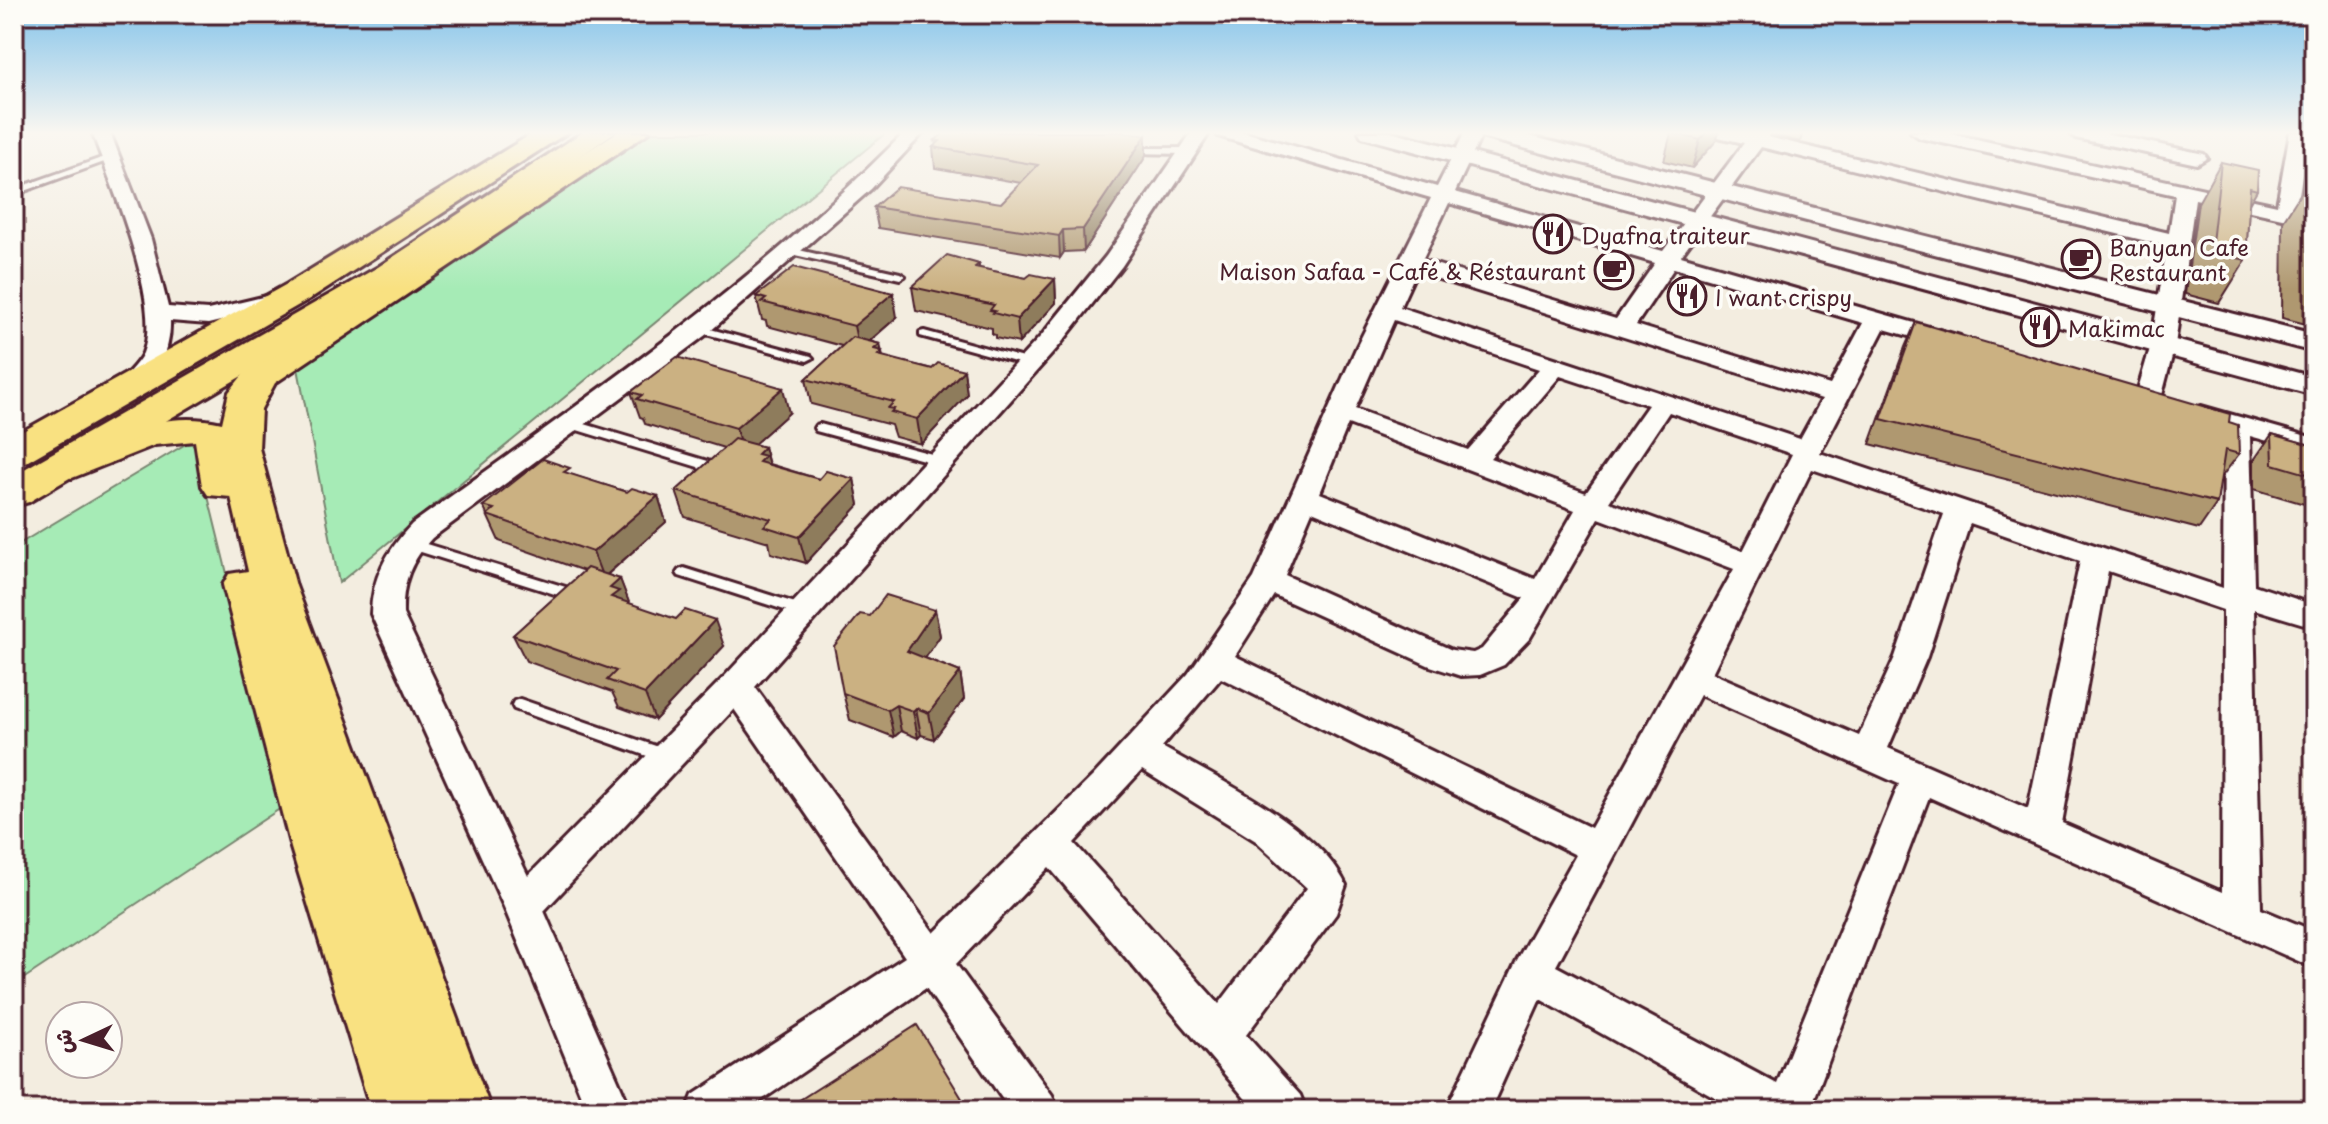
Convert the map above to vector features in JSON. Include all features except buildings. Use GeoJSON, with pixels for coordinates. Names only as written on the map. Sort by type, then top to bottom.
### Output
{"type":"FeatureCollection","features":[{"type":"Feature","properties":{"kind":"main road"},"geometry":{"type":"LineString","coordinates":[[24,468],[129,387],[299,291],[470,184]]}},
{"type":"Feature","properties":{"kind":"main road"},"geometry":{"type":"LineString","coordinates":[[24,468],[315,300],[498,184]]}},
{"type":"Feature","properties":{"kind":"main road"},"geometry":{"type":"LineString","coordinates":[[115,435],[445,239],[525,184]]}},
{"type":"Feature","properties":{"kind":"main road"},"geometry":{"type":"LineString","coordinates":[[24,468],[115,435],[192,401],[421,273],[555,184]]}},
{"type":"Feature","properties":{"kind":"main road"},"geometry":{"type":"LineString","coordinates":[[352,313],[262,375],[248,392],[242,409],[239,448],[274,586],[459,1110]]}},
{"type":"Feature","properties":{"kind":"main road"},"geometry":{"type":"LineString","coordinates":[[24,468],[181,427],[213,433],[239,562],[318,848],[403,1110]]}},
{"type":"Feature","properties":{"kind":"street"},"geometry":{"type":"LineString","coordinates":[[119,184],[160,313],[157,347],[129,387]]}},
{"type":"Feature","properties":{"kind":"street"},"geometry":{"type":"LineString","coordinates":[[609,1110],[523,907],[387,614],[386,590],[392,569],[410,544],[568,423],[699,329],[865,184]]}},
{"type":"Feature","properties":{"kind":"street"},"geometry":{"type":"LineString","coordinates":[[523,907],[736,686],[1030,363],[1083,302],[1165,184]]}},
{"type":"Feature","properties":{"kind":"street"},"geometry":{"type":"LineString","coordinates":[[1417,184],[1967,346]]}},
{"type":"Feature","properties":{"kind":"street"},"geometry":{"type":"LineString","coordinates":[[709,1110],[932,961],[1139,751],[1216,661],[1268,580],[1340,412],[1448,184]]}},
{"type":"Feature","properties":{"kind":"street"},"geometry":{"type":"LineString","coordinates":[[1592,184],[1696,218],[2314,386]]}},
{"type":"Feature","properties":{"kind":"street"},"geometry":{"type":"LineString","coordinates":[[1698,184],[2314,343]]}},
{"type":"Feature","properties":{"kind":"street"},"geometry":{"type":"LineString","coordinates":[[1622,328],[1696,218],[1724,184]]}},
{"type":"Feature","properties":{"kind":"street"},"geometry":{"type":"LineString","coordinates":[[1951,184],[2178,242]]}},
{"type":"Feature","properties":{"kind":"street"},"geometry":{"type":"LineString","coordinates":[[2157,184],[2314,219]]}},
{"type":"Feature","properties":{"kind":"street"},"geometry":{"type":"LineString","coordinates":[[2191,184],[2167,303],[2156,401],[2314,446]]}},
{"type":"Feature","properties":{"kind":"street"},"geometry":{"type":"LineString","coordinates":[[2286,213],[2293,184]]}},
{"type":"Feature","properties":{"kind":"street"},"geometry":{"type":"LineString","coordinates":[[1410,263],[1837,395]]}},
{"type":"Feature","properties":{"kind":"street"},"geometry":{"type":"LineString","coordinates":[[160,313],[186,317],[230,313],[299,291]]}},
{"type":"Feature","properties":{"kind":"street"},"geometry":{"type":"LineString","coordinates":[[1387,310],[2096,555],[2314,616]]}},
{"type":"Feature","properties":{"kind":"street"},"geometry":{"type":"LineString","coordinates":[[1468,1110],[1531,973],[1596,848],[1693,678],[1877,319]]}},
{"type":"Feature","properties":{"kind":"street"},"geometry":{"type":"LineString","coordinates":[[1473,461],[1555,366]]}},
{"type":"Feature","properties":{"kind":"street"},"geometry":{"type":"LineString","coordinates":[[1268,580],[1441,658],[1473,666],[1496,655],[1541,593],[1592,506],[1662,403]]}},
{"type":"Feature","properties":{"kind":"street"},"geometry":{"type":"LineString","coordinates":[[1340,412],[1752,565]]}},
{"type":"Feature","properties":{"kind":"street"},"geometry":{"type":"LineString","coordinates":[[2237,425],[2242,919]]}},
{"type":"Feature","properties":{"kind":"street"},"geometry":{"type":"LineString","coordinates":[[1304,497],[1541,593]]}},
{"type":"Feature","properties":{"kind":"street"},"geometry":{"type":"LineString","coordinates":[[1868,755],[1911,657],[1960,510]]}},
{"type":"Feature","properties":{"kind":"street"},"geometry":{"type":"LineString","coordinates":[[2042,832],[2096,555]]}},
{"type":"Feature","properties":{"kind":"street"},"geometry":{"type":"LineString","coordinates":[[1216,661],[1596,848]]}},
{"type":"Feature","properties":{"kind":"street"},"geometry":{"type":"LineString","coordinates":[[1693,678],[2314,950]]}},
{"type":"Feature","properties":{"kind":"street"},"geometry":{"type":"LineString","coordinates":[[736,686],[1036,1110]]}},
{"type":"Feature","properties":{"kind":"street"},"geometry":{"type":"LineString","coordinates":[[1139,751],[1275,837],[1317,868],[1327,885],[1322,902],[1220,1036]]}},
{"type":"Feature","properties":{"kind":"street"},"geometry":{"type":"LineString","coordinates":[[1531,973],[1770,1107],[1919,778]]}},
{"type":"Feature","properties":{"kind":"street"},"geometry":{"type":"LineString","coordinates":[[1051,843],[1284,1110]]}},
{"type":"Feature","properties":{"kind":"lane"},"geometry":{"type":"LineString","coordinates":[[14,192],[35,184]]}},
{"type":"Feature","properties":{"kind":"lane"},"geometry":{"type":"LineString","coordinates":[[790,251],[900,276]]}},
{"type":"Feature","properties":{"kind":"lane"},"geometry":{"type":"LineString","coordinates":[[699,329],[807,358]]}},
{"type":"Feature","properties":{"kind":"lane"},"geometry":{"type":"LineString","coordinates":[[924,334],[1030,363]]}},
{"type":"Feature","properties":{"kind":"lane"},"geometry":{"type":"LineString","coordinates":[[568,423],[703,464],[705,468]]}},
{"type":"Feature","properties":{"kind":"lane"},"geometry":{"type":"LineString","coordinates":[[820,428],[942,461]]}},
{"type":"Feature","properties":{"kind":"lane"},"geometry":{"type":"LineString","coordinates":[[410,544],[582,598]]}},
{"type":"Feature","properties":{"kind":"lane"},"geometry":{"type":"LineString","coordinates":[[684,573],[803,611]]}},
{"type":"Feature","properties":{"kind":"lane"},"geometry":{"type":"LineString","coordinates":[[520,705],[668,757]]}},
{"type":"Feature","properties":{"kind":"green space"},"geometry":{"type":"Polygon","coordinates":[[[566,184],[823,184],[339,583],[297,363],[566,184]]]}},
{"type":"Feature","properties":{"kind":"green space"},"geometry":{"type":"Polygon","coordinates":[[[194,439],[284,806],[14,985],[14,547],[194,439]]]}},
{"type":"Feature","properties":{"kind":"place","name":"Dyafna traiteur"},"geometry":{"type":"Point","coordinates":[1553,234]}},
{"type":"Feature","properties":{"kind":"place","name":"Banyan Cafe Restaurant"},"geometry":{"type":"Point","coordinates":[2081,259]}},
{"type":"Feature","properties":{"kind":"place","name":"Maison Safaa - Café & Réstaurant"},"geometry":{"type":"Point","coordinates":[1614,270]}},
{"type":"Feature","properties":{"kind":"place","name":"I want crispy"},"geometry":{"type":"Point","coordinates":[1687,296]}},
{"type":"Feature","properties":{"kind":"place","name":"Makimac"},"geometry":{"type":"Point","coordinates":[2040,327]}}]}
